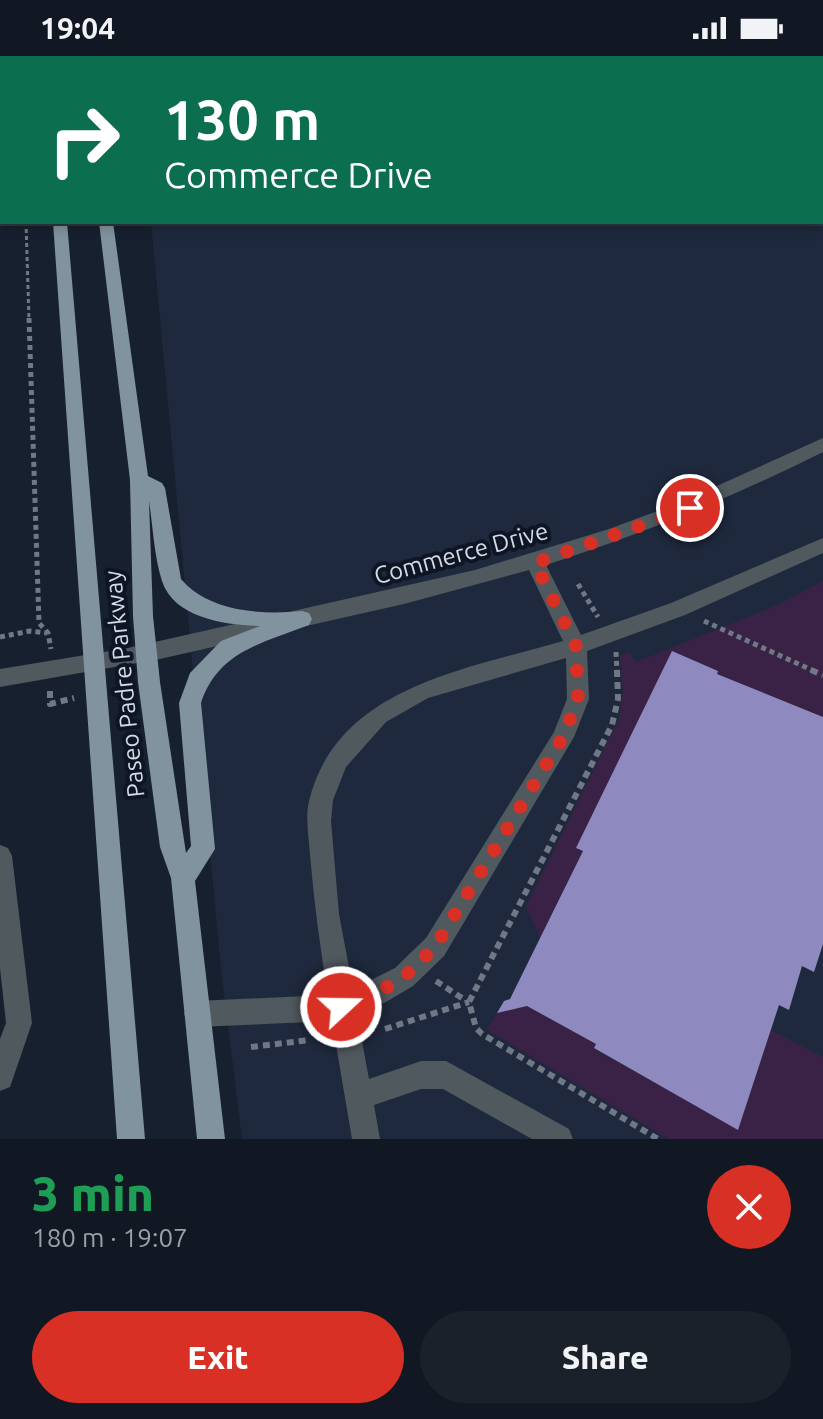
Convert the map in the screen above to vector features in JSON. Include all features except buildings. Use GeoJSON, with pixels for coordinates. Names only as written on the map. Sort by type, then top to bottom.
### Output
{"type":"FeatureCollection","features":[{"type":"Feature","properties":{"kind":"main road","name":"Paseo Padre Parkway"},"geometry":{"type":"LineString","coordinates":[[60,224],[131,1139]]}},
{"type":"Feature","properties":{"kind":"main road","name":"Paseo Padre Parkway"},"geometry":{"type":"LineString","coordinates":[[106,224],[139,480],[146,652],[172,847],[183,878],[211,1139]]}},
{"type":"Feature","properties":{"kind":"main road"},"geometry":{"type":"LineString","coordinates":[[139,480],[156,488],[172,582],[189,600],[221,615],[302,619]]}},
{"type":"Feature","properties":{"kind":"main road"},"geometry":{"type":"LineString","coordinates":[[183,878],[203,849],[190,703],[198,679],[228,647],[302,619]]}},
{"type":"Feature","properties":{"kind":"street","name":"Commerce Drive"},"geometry":{"type":"LineString","coordinates":[[0,678],[96,663],[415,595],[535,563],[664,519],[770,473],[823,444]]}},
{"type":"Feature","properties":{"kind":"street"},"geometry":{"type":"LineString","coordinates":[[366,1139],[327,914],[319,821],[321,800],[337,761],[378,715],[422,691],[576,646],[678,609],[823,545]]}},
{"type":"Feature","properties":{"kind":"street"},"geometry":{"type":"LineString","coordinates":[[197,1014],[341,1007],[377,993],[416,968],[435,947],[563,737],[578,699],[576,646],[535,563]]}},
{"type":"Feature","properties":{"kind":"street"},"geometry":{"type":"LineString","coordinates":[[0,856],[19,1023],[0,1077]]}},
{"type":"Feature","properties":{"kind":"street"},"geometry":{"type":"LineString","coordinates":[[358,1097],[421,1075],[446,1075],[559,1139]]}},
{"type":"Feature","properties":{"kind":"path"},"geometry":{"type":"LineString","coordinates":[[0,637],[30,631],[48,633],[39,623],[26,224]]}},
{"type":"Feature","properties":{"kind":"path"},"geometry":{"type":"LineString","coordinates":[[578,584],[603,624]]}},
{"type":"Feature","properties":{"kind":"path"},"geometry":{"type":"LineString","coordinates":[[678,609],[823,675]]}},
{"type":"Feature","properties":{"kind":"path"},"geometry":{"type":"LineString","coordinates":[[385,1029],[469,1002],[612,725],[618,699],[616,647]]}},
{"type":"Feature","properties":{"kind":"path"},"geometry":{"type":"LineString","coordinates":[[416,968],[469,1002],[476,1028],[482,1034],[658,1139]]}},
{"type":"Feature","properties":{"kind":"path"},"geometry":{"type":"LineString","coordinates":[[251,1047],[310,1040]]}},
{"type":"Feature","properties":{"kind":"shaded area"},"geometry":{"type":"Polygon","coordinates":[[[151,224],[823,224],[823,1139],[242,1139],[221,970],[151,224]]]}},
{"type":"Feature","properties":{"kind":"shaded area"},"geometry":{"type":"Polygon","coordinates":[[[823,581],[823,717],[717,674],[718,670],[672,652],[577,848],[583,851],[540,938],[526,906],[619,719],[623,691],[620,655],[629,652],[636,662],[775,606],[823,581]]]}},
{"type":"Feature","properties":{"kind":"shaded area"},"geometry":{"type":"Polygon","coordinates":[[[527,1006],[596,1044],[594,1049],[738,1129],[771,1030],[823,1057],[823,1139],[668,1139],[487,1030],[497,1013],[527,1006]]]}},
{"type":"Feature","properties":{"kind":"route"},"geometry":{"type":"LineString","coordinates":[[341,1007],[377,993],[404,977],[435,947],[563,737],[578,699],[576,646],[535,563],[690,508]]}}]}
